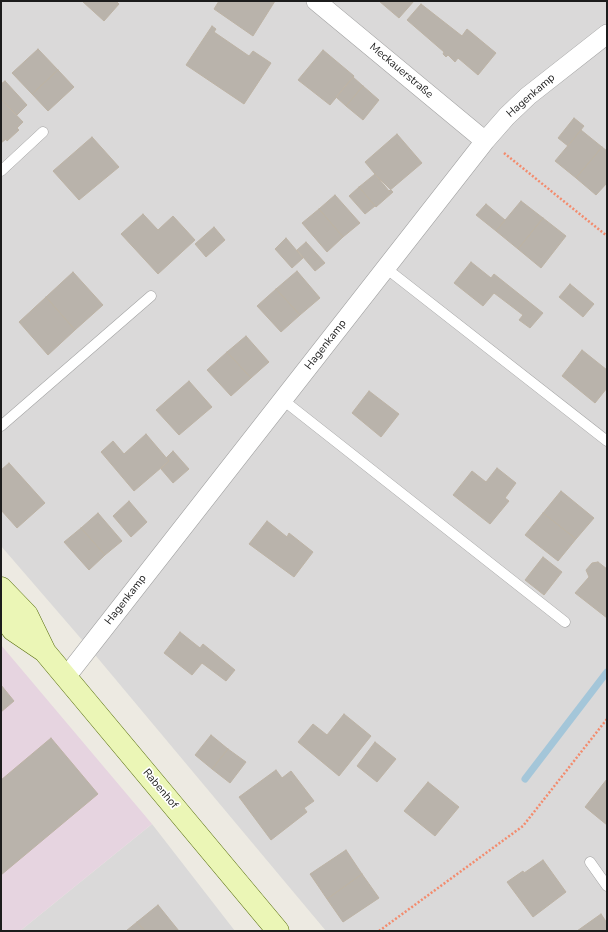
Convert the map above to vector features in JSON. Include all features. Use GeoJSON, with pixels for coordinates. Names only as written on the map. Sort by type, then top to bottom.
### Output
{"type":"FeatureCollection","features":[{"type":"Feature","properties":{"kind":"street","name":"Meckauerstraße"},"geometry":{"type":"LineString","coordinates":[[316,1],[485,141]]}},
{"type":"Feature","properties":{"kind":"street","name":"Hagenkamp"},"geometry":{"type":"LineString","coordinates":[[66,677],[387,269],[485,141],[507,116],[528,96],[607,34]]}},
{"type":"Feature","properties":{"kind":"street","name":"Rabenhof"},"geometry":{"type":"LineString","coordinates":[[1,588],[27,615],[44,652]]}},
{"type":"Feature","properties":{"kind":"street","name":"Rabenhof"},"geometry":{"type":"LineString","coordinates":[[1,613],[13,630],[44,652],[66,677],[279,930]]}},
{"type":"Feature","properties":{"kind":"lane"},"geometry":{"type":"LineString","coordinates":[[1,171],[43,132]]}},
{"type":"Feature","properties":{"kind":"lane"},"geometry":{"type":"LineString","coordinates":[[387,269],[607,441]]}},
{"type":"Feature","properties":{"kind":"lane"},"geometry":{"type":"LineString","coordinates":[[1,426],[152,296]]}},
{"type":"Feature","properties":{"kind":"lane"},"geometry":{"type":"LineString","coordinates":[[283,400],[565,622]]}},
{"type":"Feature","properties":{"kind":"lane"},"geometry":{"type":"LineString","coordinates":[[590,862],[607,886]]}},
{"type":"Feature","properties":{"kind":"path"},"geometry":{"type":"LineString","coordinates":[[485,141],[506,154],[607,236]]}},
{"type":"Feature","properties":{"kind":"path"},"geometry":{"type":"LineString","coordinates":[[379,931],[523,826],[607,719]]}},
{"type":"Feature","properties":{"kind":"shaded area"},"geometry":{"type":"Polygon","coordinates":[[[1,1],[607,1],[607,931],[326,931],[96,656],[1,546],[1,1]]]}},
{"type":"Feature","properties":{"kind":"shaded area"},"geometry":{"type":"Polygon","coordinates":[[[1,645],[152,824],[20,931],[1,931],[1,645]]]}},
{"type":"Feature","properties":{"kind":"shaded area"},"geometry":{"type":"Polygon","coordinates":[[[152,824],[235,931],[20,931],[152,824]]]}},
{"type":"Feature","properties":{"kind":"building"},"geometry":{"type":"Polygon","coordinates":[[[82,1],[116,1],[119,4],[104,21],[82,1]]]}},
{"type":"Feature","properties":{"kind":"building"},"geometry":{"type":"Polygon","coordinates":[[[219,1],[275,1],[253,36],[214,9],[219,1]]]}},
{"type":"Feature","properties":{"kind":"building"},"geometry":{"type":"Polygon","coordinates":[[[379,1],[414,1],[399,18],[379,1]]]}},
{"type":"Feature","properties":{"kind":"building"},"geometry":{"type":"Polygon","coordinates":[[[421,4],[462,36],[467,29],[496,53],[478,75],[458,58],[455,62],[448,55],[446,57],[443,54],[444,52],[407,20],[421,4]]]}},
{"type":"Feature","properties":{"kind":"building"},"geometry":{"type":"Polygon","coordinates":[[[212,26],[216,29],[214,32],[249,56],[253,51],[271,63],[244,104],[186,65],[212,26]]]}},
{"type":"Feature","properties":{"kind":"building"},"geometry":{"type":"Polygon","coordinates":[[[38,49],[58,70],[32,94],[12,73],[38,49]]]}},
{"type":"Feature","properties":{"kind":"building"},"geometry":{"type":"Polygon","coordinates":[[[323,50],[354,76],[330,105],[298,80],[323,50]]]}},
{"type":"Feature","properties":{"kind":"building"},"geometry":{"type":"Polygon","coordinates":[[[58,70],[74,87],[48,111],[32,94],[58,70]]]}},
{"type":"Feature","properties":{"kind":"building"},"geometry":{"type":"Polygon","coordinates":[[[353,77],[363,86],[346,106],[336,97],[353,77]]]}},
{"type":"Feature","properties":{"kind":"building"},"geometry":{"type":"Polygon","coordinates":[[[5,81],[27,105],[17,115],[1,99],[1,84],[5,81]]]}},
{"type":"Feature","properties":{"kind":"building"},"geometry":{"type":"Polygon","coordinates":[[[363,86],[379,100],[363,120],[346,106],[363,86]]]}},
{"type":"Feature","properties":{"kind":"building"},"geometry":{"type":"Polygon","coordinates":[[[1,99],[23,122],[17,128],[19,130],[7,141],[6,139],[1,143],[1,99]]]}},
{"type":"Feature","properties":{"kind":"building"},"geometry":{"type":"Polygon","coordinates":[[[574,118],[584,126],[568,146],[558,138],[574,118]]]}},
{"type":"Feature","properties":{"kind":"building"},"geometry":{"type":"Polygon","coordinates":[[[581,130],[602,147],[576,178],[555,161],[581,130]]]}},
{"type":"Feature","properties":{"kind":"building"},"geometry":{"type":"Polygon","coordinates":[[[397,134],[422,163],[389,191],[365,162],[397,134]]]}},
{"type":"Feature","properties":{"kind":"building"},"geometry":{"type":"Polygon","coordinates":[[[92,137],[119,167],[79,200],[53,171],[92,137]]]}},
{"type":"Feature","properties":{"kind":"building"},"geometry":{"type":"Polygon","coordinates":[[[602,147],[607,151],[607,183],[596,195],[576,178],[602,147]]]}},
{"type":"Feature","properties":{"kind":"building"},"geometry":{"type":"Polygon","coordinates":[[[375,174],[393,192],[376,207],[359,187],[375,174]]]}},
{"type":"Feature","properties":{"kind":"building"},"geometry":{"type":"Polygon","coordinates":[[[359,187],[375,206],[365,214],[349,196],[359,187]]]}},
{"type":"Feature","properties":{"kind":"building"},"geometry":{"type":"Polygon","coordinates":[[[335,195],[360,223],[343,237],[319,209],[335,195]]]}},
{"type":"Feature","properties":{"kind":"building"},"geometry":{"type":"Polygon","coordinates":[[[521,201],[543,218],[518,249],[496,231],[521,201]]]}},
{"type":"Feature","properties":{"kind":"building"},"geometry":{"type":"Polygon","coordinates":[[[486,204],[505,220],[496,231],[476,215],[486,204]]]}},
{"type":"Feature","properties":{"kind":"building"},"geometry":{"type":"Polygon","coordinates":[[[319,209],[343,237],[327,252],[302,223],[319,209]]]}},
{"type":"Feature","properties":{"kind":"building"},"geometry":{"type":"Polygon","coordinates":[[[143,214],[158,230],[173,216],[195,240],[158,274],[121,234],[143,214]]]}},
{"type":"Feature","properties":{"kind":"building"},"geometry":{"type":"Polygon","coordinates":[[[543,218],[566,236],[541,268],[518,249],[543,218]]]}},
{"type":"Feature","properties":{"kind":"building"},"geometry":{"type":"Polygon","coordinates":[[[214,227],[225,240],[206,257],[195,244],[214,227]]]}},
{"type":"Feature","properties":{"kind":"building"},"geometry":{"type":"Polygon","coordinates":[[[286,238],[303,258],[292,268],[275,249],[286,238]]]}},
{"type":"Feature","properties":{"kind":"building"},"geometry":{"type":"Polygon","coordinates":[[[306,242],[325,263],[315,271],[297,250],[306,242]]]}},
{"type":"Feature","properties":{"kind":"building"},"geometry":{"type":"Polygon","coordinates":[[[471,262],[491,278],[494,274],[543,313],[530,328],[519,320],[523,315],[494,293],[483,306],[454,283],[471,262]]]}},
{"type":"Feature","properties":{"kind":"building"},"geometry":{"type":"Polygon","coordinates":[[[297,271],[320,298],[300,315],[276,289],[297,271]]]}},
{"type":"Feature","properties":{"kind":"building"},"geometry":{"type":"Polygon","coordinates":[[[73,272],[103,305],[75,330],[46,297],[73,272]]]}},
{"type":"Feature","properties":{"kind":"building"},"geometry":{"type":"Polygon","coordinates":[[[570,284],[594,304],[583,317],[559,297],[570,284]]]}},
{"type":"Feature","properties":{"kind":"building"},"geometry":{"type":"Polygon","coordinates":[[[276,289],[300,315],[281,332],[257,306],[276,289]]]}},
{"type":"Feature","properties":{"kind":"building"},"geometry":{"type":"Polygon","coordinates":[[[46,297],[75,330],[48,355],[19,322],[46,297]]]}},
{"type":"Feature","properties":{"kind":"building"},"geometry":{"type":"Polygon","coordinates":[[[246,336],[269,362],[251,378],[227,352],[246,336]]]}},
{"type":"Feature","properties":{"kind":"building"},"geometry":{"type":"Polygon","coordinates":[[[582,350],[607,370],[607,388],[595,403],[562,376],[582,350]]]}},
{"type":"Feature","properties":{"kind":"building"},"geometry":{"type":"Polygon","coordinates":[[[227,352],[251,378],[231,396],[207,370],[227,352]]]}},
{"type":"Feature","properties":{"kind":"building"},"geometry":{"type":"Polygon","coordinates":[[[189,381],[212,407],[179,435],[156,410],[189,381]]]}},
{"type":"Feature","properties":{"kind":"building"},"geometry":{"type":"Polygon","coordinates":[[[369,391],[399,414],[381,437],[352,413],[369,391]]]}},
{"type":"Feature","properties":{"kind":"building"},"geometry":{"type":"Polygon","coordinates":[[[146,434],[169,461],[134,491],[101,452],[113,441],[124,454],[146,434]]]}},
{"type":"Feature","properties":{"kind":"building"},"geometry":{"type":"Polygon","coordinates":[[[173,451],[189,469],[173,483],[161,469],[169,461],[166,458],[173,451]]]}},
{"type":"Feature","properties":{"kind":"building"},"geometry":{"type":"Polygon","coordinates":[[[9,463],[45,503],[17,528],[1,510],[1,470],[9,463]]]}},
{"type":"Feature","properties":{"kind":"building"},"geometry":{"type":"Polygon","coordinates":[[[497,468],[516,483],[505,498],[509,501],[490,524],[453,495],[472,471],[486,482],[497,468]]]}},
{"type":"Feature","properties":{"kind":"building"},"geometry":{"type":"Polygon","coordinates":[[[561,491],[594,518],[576,539],[543,513],[561,491]]]}},
{"type":"Feature","properties":{"kind":"building"},"geometry":{"type":"Polygon","coordinates":[[[129,501],[147,522],[131,537],[113,516],[129,501]]]}},
{"type":"Feature","properties":{"kind":"building"},"geometry":{"type":"Polygon","coordinates":[[[98,513],[122,541],[105,555],[81,528],[98,513]]]}},
{"type":"Feature","properties":{"kind":"building"},"geometry":{"type":"Polygon","coordinates":[[[543,513],[576,539],[558,561],[525,535],[543,513]]]}},
{"type":"Feature","properties":{"kind":"building"},"geometry":{"type":"Polygon","coordinates":[[[267,521],[287,537],[289,533],[313,552],[294,577],[249,544],[267,521]]]}},
{"type":"Feature","properties":{"kind":"building"},"geometry":{"type":"Polygon","coordinates":[[[81,528],[105,555],[89,570],[64,542],[81,528]]]}},
{"type":"Feature","properties":{"kind":"building"},"geometry":{"type":"Polygon","coordinates":[[[543,557],[562,572],[544,595],[525,580],[543,557]]]}},
{"type":"Feature","properties":{"kind":"building"},"geometry":{"type":"Polygon","coordinates":[[[598,562],[607,569],[607,618],[575,593],[589,577],[586,570],[592,563],[598,562]]]}},
{"type":"Feature","properties":{"kind":"building"},"geometry":{"type":"Polygon","coordinates":[[[180,632],[200,648],[203,644],[235,670],[226,681],[202,663],[192,675],[164,653],[180,632]]]}},
{"type":"Feature","properties":{"kind":"building"},"geometry":{"type":"Polygon","coordinates":[[[1,685],[14,701],[1,712],[1,685]]]}},
{"type":"Feature","properties":{"kind":"building"},"geometry":{"type":"Polygon","coordinates":[[[344,714],[371,736],[339,776],[298,742],[313,724],[327,735],[344,714]]]}},
{"type":"Feature","properties":{"kind":"building"},"geometry":{"type":"Polygon","coordinates":[[[211,735],[228,749],[212,769],[195,755],[211,735]]]}},
{"type":"Feature","properties":{"kind":"building"},"geometry":{"type":"Polygon","coordinates":[[[51,738],[98,794],[1,875],[1,780],[51,738]]]}},
{"type":"Feature","properties":{"kind":"building"},"geometry":{"type":"Polygon","coordinates":[[[375,742],[396,759],[377,782],[357,766],[375,742]]]}},
{"type":"Feature","properties":{"kind":"building"},"geometry":{"type":"Polygon","coordinates":[[[228,749],[246,762],[230,783],[212,769],[228,749]]]}},
{"type":"Feature","properties":{"kind":"building"},"geometry":{"type":"Polygon","coordinates":[[[276,770],[282,778],[291,771],[314,801],[304,808],[307,812],[271,840],[239,797],[276,770]]]}},
{"type":"Feature","properties":{"kind":"building"},"geometry":{"type":"Polygon","coordinates":[[[607,779],[607,825],[585,807],[607,779]]]}},
{"type":"Feature","properties":{"kind":"building"},"geometry":{"type":"Polygon","coordinates":[[[428,782],[459,807],[435,836],[404,811],[428,782]]]}},
{"type":"Feature","properties":{"kind":"building"},"geometry":{"type":"Polygon","coordinates":[[[346,850],[362,874],[327,899],[310,874],[346,850]]]}},
{"type":"Feature","properties":{"kind":"building"},"geometry":{"type":"Polygon","coordinates":[[[543,860],[566,892],[533,917],[507,882],[543,860]]]}},
{"type":"Feature","properties":{"kind":"building"},"geometry":{"type":"Polygon","coordinates":[[[362,874],[379,898],[343,922],[327,899],[362,874]]]}},
{"type":"Feature","properties":{"kind":"building"},"geometry":{"type":"Polygon","coordinates":[[[158,905],[179,931],[145,931],[137,922],[158,905]]]}},
{"type":"Feature","properties":{"kind":"building"},"geometry":{"type":"Polygon","coordinates":[[[601,914],[607,923],[607,931],[577,931],[601,914]]]}},
{"type":"Feature","properties":{"kind":"building"},"geometry":{"type":"Polygon","coordinates":[[[137,922],[145,931],[126,931],[137,922]]]}},
{"type":"Feature","properties":{"kind":"waterway"},"geometry":{"type":"LineString","coordinates":[[525,779],[607,672]]}}]}
